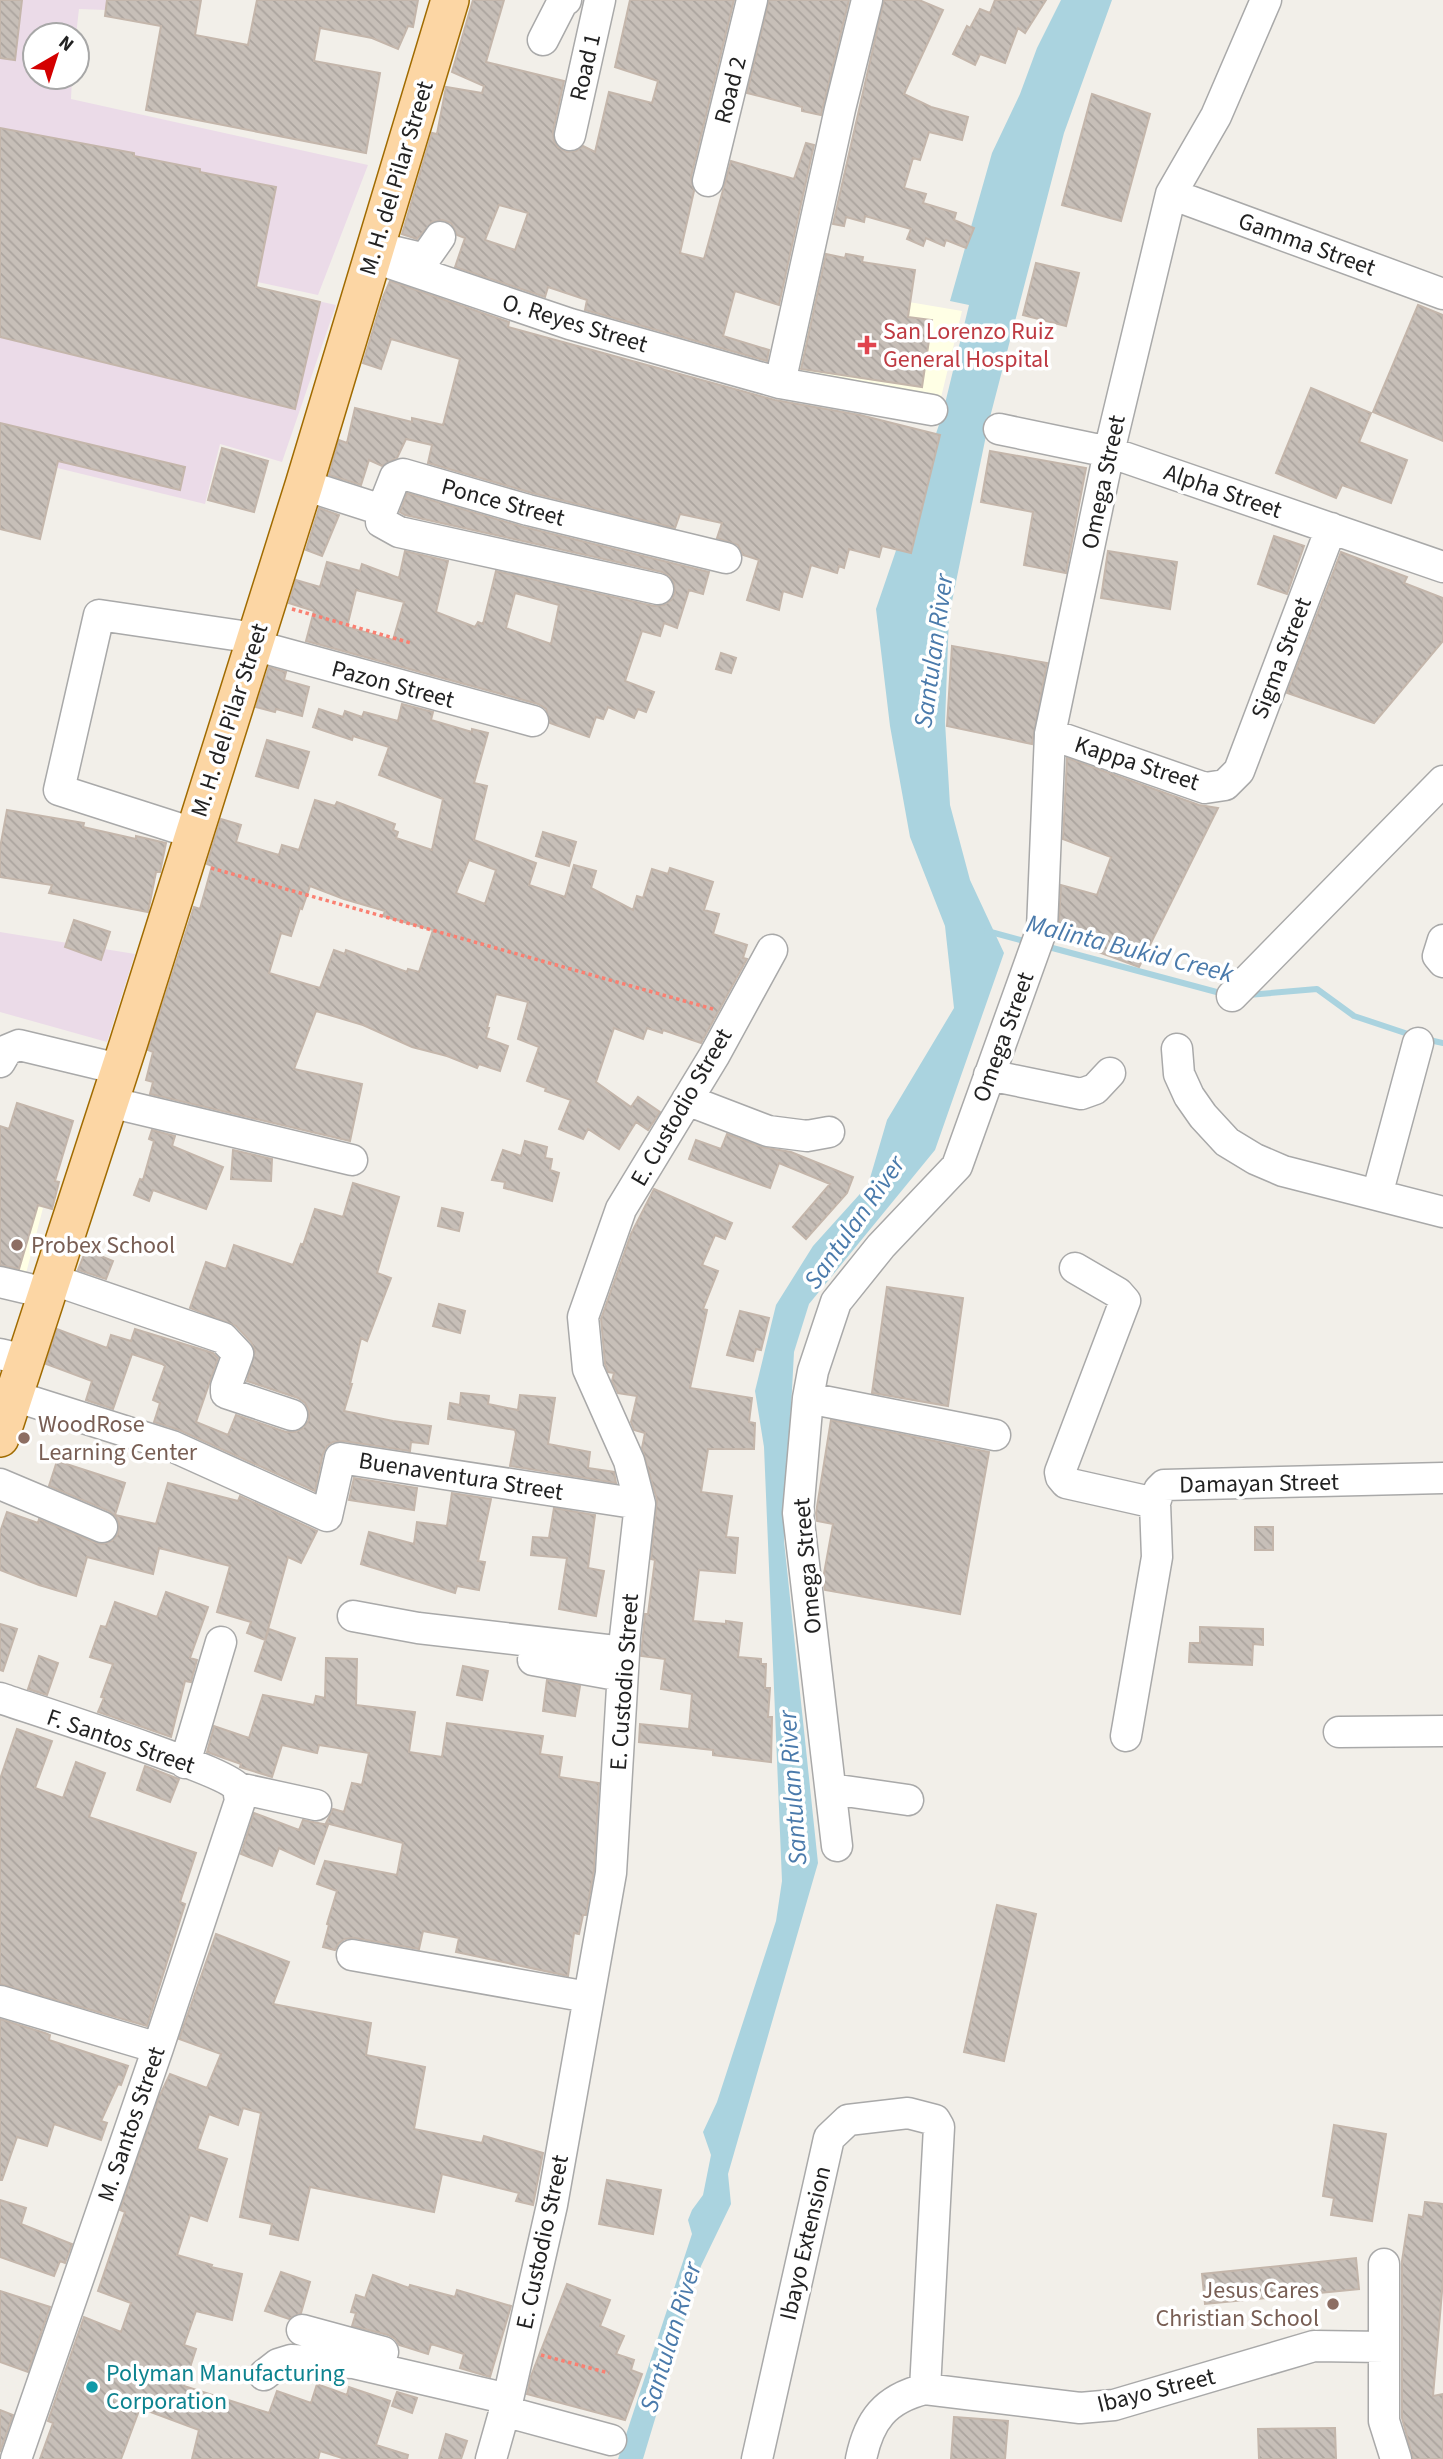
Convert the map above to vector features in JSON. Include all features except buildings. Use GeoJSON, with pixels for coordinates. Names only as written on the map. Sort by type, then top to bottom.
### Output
{"type":"FeatureCollection","features":[{"type":"Feature","properties":{"kind":"main road","name":"M. H. del Pilar Street"},"geometry":{"type":"LineString","coordinates":[[0,1438],[14,1396],[13,1357],[49,1286],[114,1087],[304,485],[450,0]]}},
{"type":"Feature","properties":{"kind":"street"},"geometry":{"type":"LineString","coordinates":[[543,40],[563,1],[566,0]]}},
{"type":"Feature","properties":{"kind":"street","name":"Road 1"},"geometry":{"type":"LineString","coordinates":[[570,135],[600,0]]}},
{"type":"Feature","properties":{"kind":"street","name":"Road 2"},"geometry":{"type":"LineString","coordinates":[[708,181],[752,0]]}},
{"type":"Feature","properties":{"kind":"street"},"geometry":{"type":"LineString","coordinates":[[780,383],[840,109],[867,0]]}},
{"type":"Feature","properties":{"kind":"street","name":"Omega Street"},"geometry":{"type":"LineString","coordinates":[[837,1846],[798,1513],[808,1398],[813,1371],[836,1302],[881,1246],[957,1167],[1036,944],[1050,734],[1109,452],[1171,194],[1216,116],[1266,0]]}},
{"type":"Feature","properties":{"kind":"street","name":"Gamma Street"},"geometry":{"type":"LineString","coordinates":[[1171,194],[1443,294]]}},
{"type":"Feature","properties":{"kind":"street"},"geometry":{"type":"LineString","coordinates":[[373,251],[422,258],[426,257],[440,237]]}},
{"type":"Feature","properties":{"kind":"street","name":"O. Reyes Street"},"geometry":{"type":"LineString","coordinates":[[373,251],[570,324],[780,383],[932,410]]}},
{"type":"Feature","properties":{"kind":"street","name":"Alpha Street"},"geometry":{"type":"LineString","coordinates":[[999,429],[1109,452],[1443,567]]}},
{"type":"Feature","properties":{"kind":"street","name":"Ponce Street"},"geometry":{"type":"LineString","coordinates":[[382,510],[395,477],[403,474],[528,510],[726,558]]}},
{"type":"Feature","properties":{"kind":"street"},"geometry":{"type":"LineString","coordinates":[[304,485],[382,510],[381,522],[399,532],[658,589]]}},
{"type":"Feature","properties":{"kind":"street","name":"Sigma Street"},"geometry":{"type":"LineString","coordinates":[[1225,785],[1239,771],[1331,528]]}},
{"type":"Feature","properties":{"kind":"street","name":"Pazon Street"},"geometry":{"type":"LineString","coordinates":[[188,847],[59,790],[99,615],[254,642],[534,721]]}},
{"type":"Feature","properties":{"kind":"street","name":"Kappa Street"},"geometry":{"type":"LineString","coordinates":[[1050,734],[1205,788],[1225,785]]}},
{"type":"Feature","properties":{"kind":"street"},"geometry":{"type":"LineString","coordinates":[[1232,996],[1443,781]]}},
{"type":"Feature","properties":{"kind":"street"},"geometry":{"type":"LineString","coordinates":[[1443,940],[1438,956],[1443,962]]}},
{"type":"Feature","properties":{"kind":"street","name":"E. Custodio Street"},"geometry":{"type":"LineString","coordinates":[[491,2459],[508,2398],[552,2205],[611,1873],[623,1664],[640,1504],[629,1461],[589,1369],[583,1318],[621,1209],[687,1100],[772,950]]}},
{"type":"Feature","properties":{"kind":"street"},"geometry":{"type":"LineString","coordinates":[[1377,1195],[1418,1043]]}},
{"type":"Feature","properties":{"kind":"street"},"geometry":{"type":"LineString","coordinates":[[0,1062],[6,1050],[19,1045],[114,1087],[352,1160]]}},
{"type":"Feature","properties":{"kind":"street"},"geometry":{"type":"LineString","coordinates":[[1177,1049],[1179,1074],[1189,1096],[1227,1142],[1255,1159],[1283,1171],[1443,1212]]}},
{"type":"Feature","properties":{"kind":"street"},"geometry":{"type":"LineString","coordinates":[[989,1075],[1081,1094],[1095,1089],[1110,1073]]}},
{"type":"Feature","properties":{"kind":"street"},"geometry":{"type":"LineString","coordinates":[[114,1087],[176,1104]]}},
{"type":"Feature","properties":{"kind":"street"},"geometry":{"type":"LineString","coordinates":[[687,1100],[768,1130],[807,1136],[829,1132]]}},
{"type":"Feature","properties":{"kind":"street"},"geometry":{"type":"LineString","coordinates":[[1075,1268],[1118,1293],[1125,1301],[1060,1472],[1061,1477],[1066,1483],[1155,1503]]}},
{"type":"Feature","properties":{"kind":"street"},"geometry":{"type":"LineString","coordinates":[[0,1282],[49,1286],[223,1338],[239,1354],[226,1393],[292,1415]]}},
{"type":"Feature","properties":{"kind":"street","name":"Buenaventura Street"},"geometry":{"type":"LineString","coordinates":[[14,1396],[172,1446],[327,1516],[340,1458],[640,1504]]}},
{"type":"Feature","properties":{"kind":"street"},"geometry":{"type":"LineString","coordinates":[[808,1398],[995,1435]]}},
{"type":"Feature","properties":{"kind":"street","name":"Damayan Street"},"geometry":{"type":"LineString","coordinates":[[1126,1736],[1157,1557],[1155,1503],[1159,1490],[1164,1485],[1443,1478]]}},
{"type":"Feature","properties":{"kind":"street"},"geometry":{"type":"LineString","coordinates":[[0,1484],[102,1527]]}},
{"type":"Feature","properties":{"kind":"street"},"geometry":{"type":"LineString","coordinates":[[353,1616],[623,1664]]}},
{"type":"Feature","properties":{"kind":"street"},"geometry":{"type":"LineString","coordinates":[[185,1763],[221,1642]]}},
{"type":"Feature","properties":{"kind":"street"},"geometry":{"type":"LineString","coordinates":[[502,1655],[623,1664]]}},
{"type":"Feature","properties":{"kind":"street","name":"F. Santos Street"},"geometry":{"type":"LineString","coordinates":[[0,1698],[228,1779],[238,1788],[316,1805]]}},
{"type":"Feature","properties":{"kind":"street"},"geometry":{"type":"LineString","coordinates":[[1339,1732],[1443,1731]]}},
{"type":"Feature","properties":{"kind":"street","name":"M. Santos Street"},"geometry":{"type":"LineString","coordinates":[[16,2459],[240,1801],[238,1788]]}},
{"type":"Feature","properties":{"kind":"street"},"geometry":{"type":"LineString","coordinates":[[831,1789],[908,1800]]}},
{"type":"Feature","properties":{"kind":"street"},"geometry":{"type":"LineString","coordinates":[[352,1955],[587,1997]]}},
{"type":"Feature","properties":{"kind":"street"},"geometry":{"type":"LineString","coordinates":[[0,2001],[158,2048]]}},
{"type":"Feature","properties":{"kind":"street","name":"Ibayo Extension"},"geometry":{"type":"LineString","coordinates":[[757,2459],[829,2138],[848,2120],[908,2113],[935,2120],[939,2127],[925,2389]]}},
{"type":"Feature","properties":{"kind":"street"},"geometry":{"type":"LineString","coordinates":[[1384,2264],[1384,2421],[1396,2459]]}},
{"type":"Feature","properties":{"kind":"street"},"geometry":{"type":"LineString","coordinates":[[302,2330],[508,2398],[611,2440]]}},
{"type":"Feature","properties":{"kind":"street","name":"Ibayo Street"},"geometry":{"type":"LineString","coordinates":[[861,2459],[870,2429],[891,2402],[908,2393],[925,2389],[1080,2408],[1114,2405],[1314,2346],[1384,2347]]}},
{"type":"Feature","properties":{"kind":"street"},"geometry":{"type":"LineString","coordinates":[[264,2375],[278,2364],[292,2360],[353,2363],[508,2398]]}},
{"type":"Feature","properties":{"kind":"path"},"geometry":{"type":"LineString","coordinates":[[266,602],[411,643]]}},
{"type":"Feature","properties":{"kind":"path"},"geometry":{"type":"LineString","coordinates":[[188,847],[569,971],[735,1015]]}},
{"type":"Feature","properties":{"kind":"path"},"geometry":{"type":"LineString","coordinates":[[519,2350],[608,2373]]}},
{"type":"Feature","properties":{"kind":"shaded area"},"geometry":{"type":"Polygon","coordinates":[[[0,0],[107,0],[106,10],[79,9],[78,21],[21,21],[21,91],[71,91],[71,99],[368,165],[318,295],[0,227],[0,0]]]}},
{"type":"Feature","properties":{"kind":"shaded area"},"geometry":{"type":"Polygon","coordinates":[[[0,231],[336,305],[282,462],[220,444],[205,504],[0,454],[0,231]]]}},
{"type":"Feature","properties":{"kind":"shaded area","name":"San Lorenzo Ruiz General Hospital"},"geometry":{"type":"Polygon","coordinates":[[[797,283],[962,311],[936,418],[771,379],[797,283]]]}},
{"type":"Feature","properties":{"kind":"shaded area"},"geometry":{"type":"Polygon","coordinates":[[[0,932],[135,954],[107,1042],[0,1012],[0,932]]]}},
{"type":"Feature","properties":{"kind":"shaded area","name":"Probex School"},"geometry":{"type":"Polygon","coordinates":[[[4,1197],[43,1208],[23,1285],[0,1278],[0,1213],[4,1197]]]}},
{"type":"Feature","properties":{"kind":"water","name":"Santulan River"},"geometry":{"type":"Polygon","coordinates":[[[1061,0],[1112,0],[1064,133],[989,421],[949,616],[945,722],[950,805],[970,880],[1004,953],[935,1150],[809,1304],[794,1352],[784,1541],[818,1863],[728,2174],[731,2204],[701,2266],[643,2459],[618,2459],[692,2234],[688,2220],[703,2195],[711,2155],[703,2132],[717,2102],[776,1921],[782,1881],[764,1447],[755,1391],[776,1305],[813,1246],[868,1185],[887,1120],[954,1008],[945,926],[910,837],[890,726],[876,609],[942,416],[969,305],[950,301],[992,153],[1020,94],[1037,48],[1061,0]]]}},
{"type":"Feature","properties":{"kind":"waterway","name":"Malinta Bukid Creek"},"geometry":{"type":"LineString","coordinates":[[987,931],[1028,942]]}},
{"type":"Feature","properties":{"kind":"waterway","name":"Malinta Bukid Creek"},"geometry":{"type":"LineString","coordinates":[[1045,946],[1224,994]]}},
{"type":"Feature","properties":{"kind":"waterway","name":"Malinta Bukid Creek"},"geometry":{"type":"LineString","coordinates":[[1248,995],[1317,989],[1354,1016],[1414,1036]]}},
{"type":"Feature","properties":{"kind":"waterway","name":"Malinta Bukid Creek"},"geometry":{"type":"LineString","coordinates":[[1425,1039],[1443,1043]]}},
{"type":"Feature","properties":{"kind":"place","name":"San Lorenzo Ruiz General Hospital"},"geometry":{"type":"Point","coordinates":[867,345]}},
{"type":"Feature","properties":{"kind":"place","name":"Probex School"},"geometry":{"type":"Point","coordinates":[17,1245]}},
{"type":"Feature","properties":{"kind":"place","name":"WoodRose Learning Center"},"geometry":{"type":"Point","coordinates":[24,1438]}},
{"type":"Feature","properties":{"kind":"place","name":"Jesus Cares Christian School"},"geometry":{"type":"Point","coordinates":[1333,2304]}},
{"type":"Feature","properties":{"kind":"place","name":"Polyman Manufacturing Corporation"},"geometry":{"type":"Point","coordinates":[92,2387]}}]}
